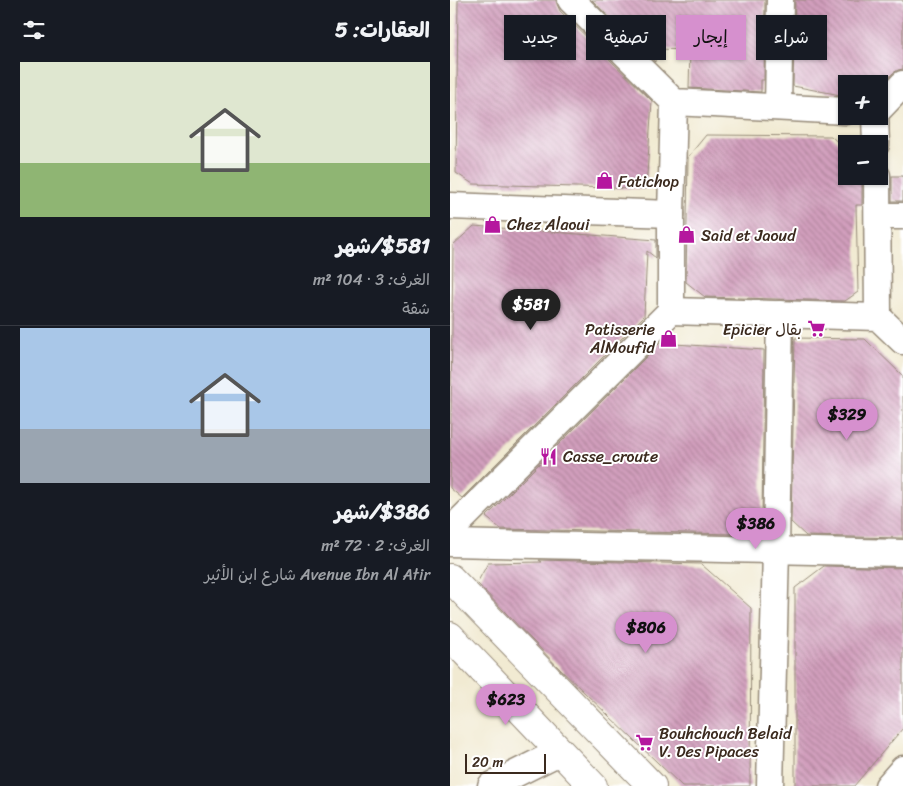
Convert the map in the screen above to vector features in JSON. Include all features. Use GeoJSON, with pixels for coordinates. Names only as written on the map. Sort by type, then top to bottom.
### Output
{"type":"FeatureCollection","features":[{"type":"Feature","properties":{"kind":"street"},"geometry":{"type":"LineString","coordinates":[[570,0],[674,102],[838,111]]}},
{"type":"Feature","properties":{"kind":"street"},"geometry":{"type":"LineString","coordinates":[[778,107],[780,0]]}},
{"type":"Feature","properties":{"kind":"street"},"geometry":{"type":"LineString","coordinates":[[888,99],[903,84]]}},
{"type":"Feature","properties":{"kind":"street"},"geometry":{"type":"LineString","coordinates":[[450,531],[671,311],[670,214],[674,102]]}},
{"type":"Feature","properties":{"kind":"street"},"geometry":{"type":"LineString","coordinates":[[878,318],[891,216],[880,185]]}},
{"type":"Feature","properties":{"kind":"street"},"geometry":{"type":"LineString","coordinates":[[450,206],[670,214]]}},
{"type":"Feature","properties":{"kind":"street"},"geometry":{"type":"LineString","coordinates":[[671,311],[878,318],[903,341]]}},
{"type":"Feature","properties":{"kind":"street"},"geometry":{"type":"LineString","coordinates":[[770,786],[780,314]]}},
{"type":"Feature","properties":{"kind":"street"},"geometry":{"type":"LineString","coordinates":[[450,543],[903,553]]}},
{"type":"Feature","properties":{"kind":"street"},"geometry":{"type":"LineString","coordinates":[[450,578],[652,786]]}},
{"type":"Feature","properties":{"kind":"street"},"geometry":{"type":"LineString","coordinates":[[450,636],[593,786]]}},
{"type":"Feature","properties":{"kind":"street"},"geometry":{"type":"LineString","coordinates":[[491,786],[559,752]]}},
{"type":"Feature","properties":{"kind":"street"},"geometry":{"type":"LineString","coordinates":[[888,786],[903,769]]}},
{"type":"Feature","properties":{"kind":"building"},"geometry":{"type":"Polygon","coordinates":[[[458,0],[556,0],[560,11],[564,15],[504,15],[504,60],[576,60],[576,27],[586,36],[586,60],[610,60],[652,101],[646,189],[473,184],[456,173],[458,0]]]}},
{"type":"Feature","properties":{"kind":"building"},"geometry":{"type":"Polygon","coordinates":[[[592,0],[765,0],[765,15],[756,15],[756,60],[764,60],[764,80],[761,80],[761,92],[689,88],[690,60],[746,60],[746,15],[676,15],[676,50],[666,49],[666,15],[607,15],[592,0]]]}},
{"type":"Feature","properties":{"kind":"building"},"geometry":{"type":"Polygon","coordinates":[[[795,0],[903,0],[903,69],[893,73],[888,78],[888,75],[838,75],[838,94],[793,86],[794,60],[827,60],[827,15],[795,15],[795,0]]]}},
{"type":"Feature","properties":{"kind":"building"},"geometry":{"type":"Polygon","coordinates":[[[706,135],[831,136],[838,143],[838,185],[862,185],[862,205],[856,205],[858,292],[845,301],[705,297],[686,282],[688,157],[706,135]]]}},
{"type":"Feature","properties":{"kind":"building"},"geometry":{"type":"Polygon","coordinates":[[[892,176],[903,176],[903,201],[892,201],[892,176]]]}},
{"type":"Feature","properties":{"kind":"building"},"geometry":{"type":"Polygon","coordinates":[[[474,226],[656,240],[656,258],[647,251],[644,316],[462,498],[450,488],[453,245],[474,226]]]}},
{"type":"Feature","properties":{"kind":"building"},"geometry":{"type":"Polygon","coordinates":[[[795,338],[865,339],[903,376],[903,538],[806,536],[791,522],[795,338]]]}},
{"type":"Feature","properties":{"kind":"building"},"geometry":{"type":"Polygon","coordinates":[[[660,343],[764,350],[762,515],[737,534],[501,529],[486,517],[660,343]]]}},
{"type":"Feature","properties":{"kind":"building"},"geometry":{"type":"Polygon","coordinates":[[[539,560],[701,564],[751,608],[750,786],[682,786],[560,669],[477,583],[488,563],[542,562],[539,560]]]}},
{"type":"Feature","properties":{"kind":"building"},"geometry":{"type":"Polygon","coordinates":[[[824,566],[903,568],[903,728],[854,786],[795,786],[795,588],[824,566]]]}},
{"type":"Feature","properties":{"kind":"place","name":"Fatichop"},"geometry":{"type":"Point","coordinates":[604,181]}},
{"type":"Feature","properties":{"kind":"place","name":"Chez Alaoui"},"geometry":{"type":"Point","coordinates":[493,224]}},
{"type":"Feature","properties":{"kind":"place","name":"Said et Jaoud"},"geometry":{"type":"Point","coordinates":[687,235]}},
{"type":"Feature","properties":{"kind":"place","name":"Epicier بقال"},"geometry":{"type":"Point","coordinates":[816,329]}},
{"type":"Feature","properties":{"kind":"place","name":"Patisserie AlMoufid"},"geometry":{"type":"Point","coordinates":[669,338]}},
{"type":"Feature","properties":{"kind":"place","name":"Casse_croute"},"geometry":{"type":"Point","coordinates":[549,456]}},
{"type":"Feature","properties":{"kind":"place","name":"Bouhchouch Belaid V. Des Pipaces"},"geometry":{"type":"Point","coordinates":[645,742]}}]}
